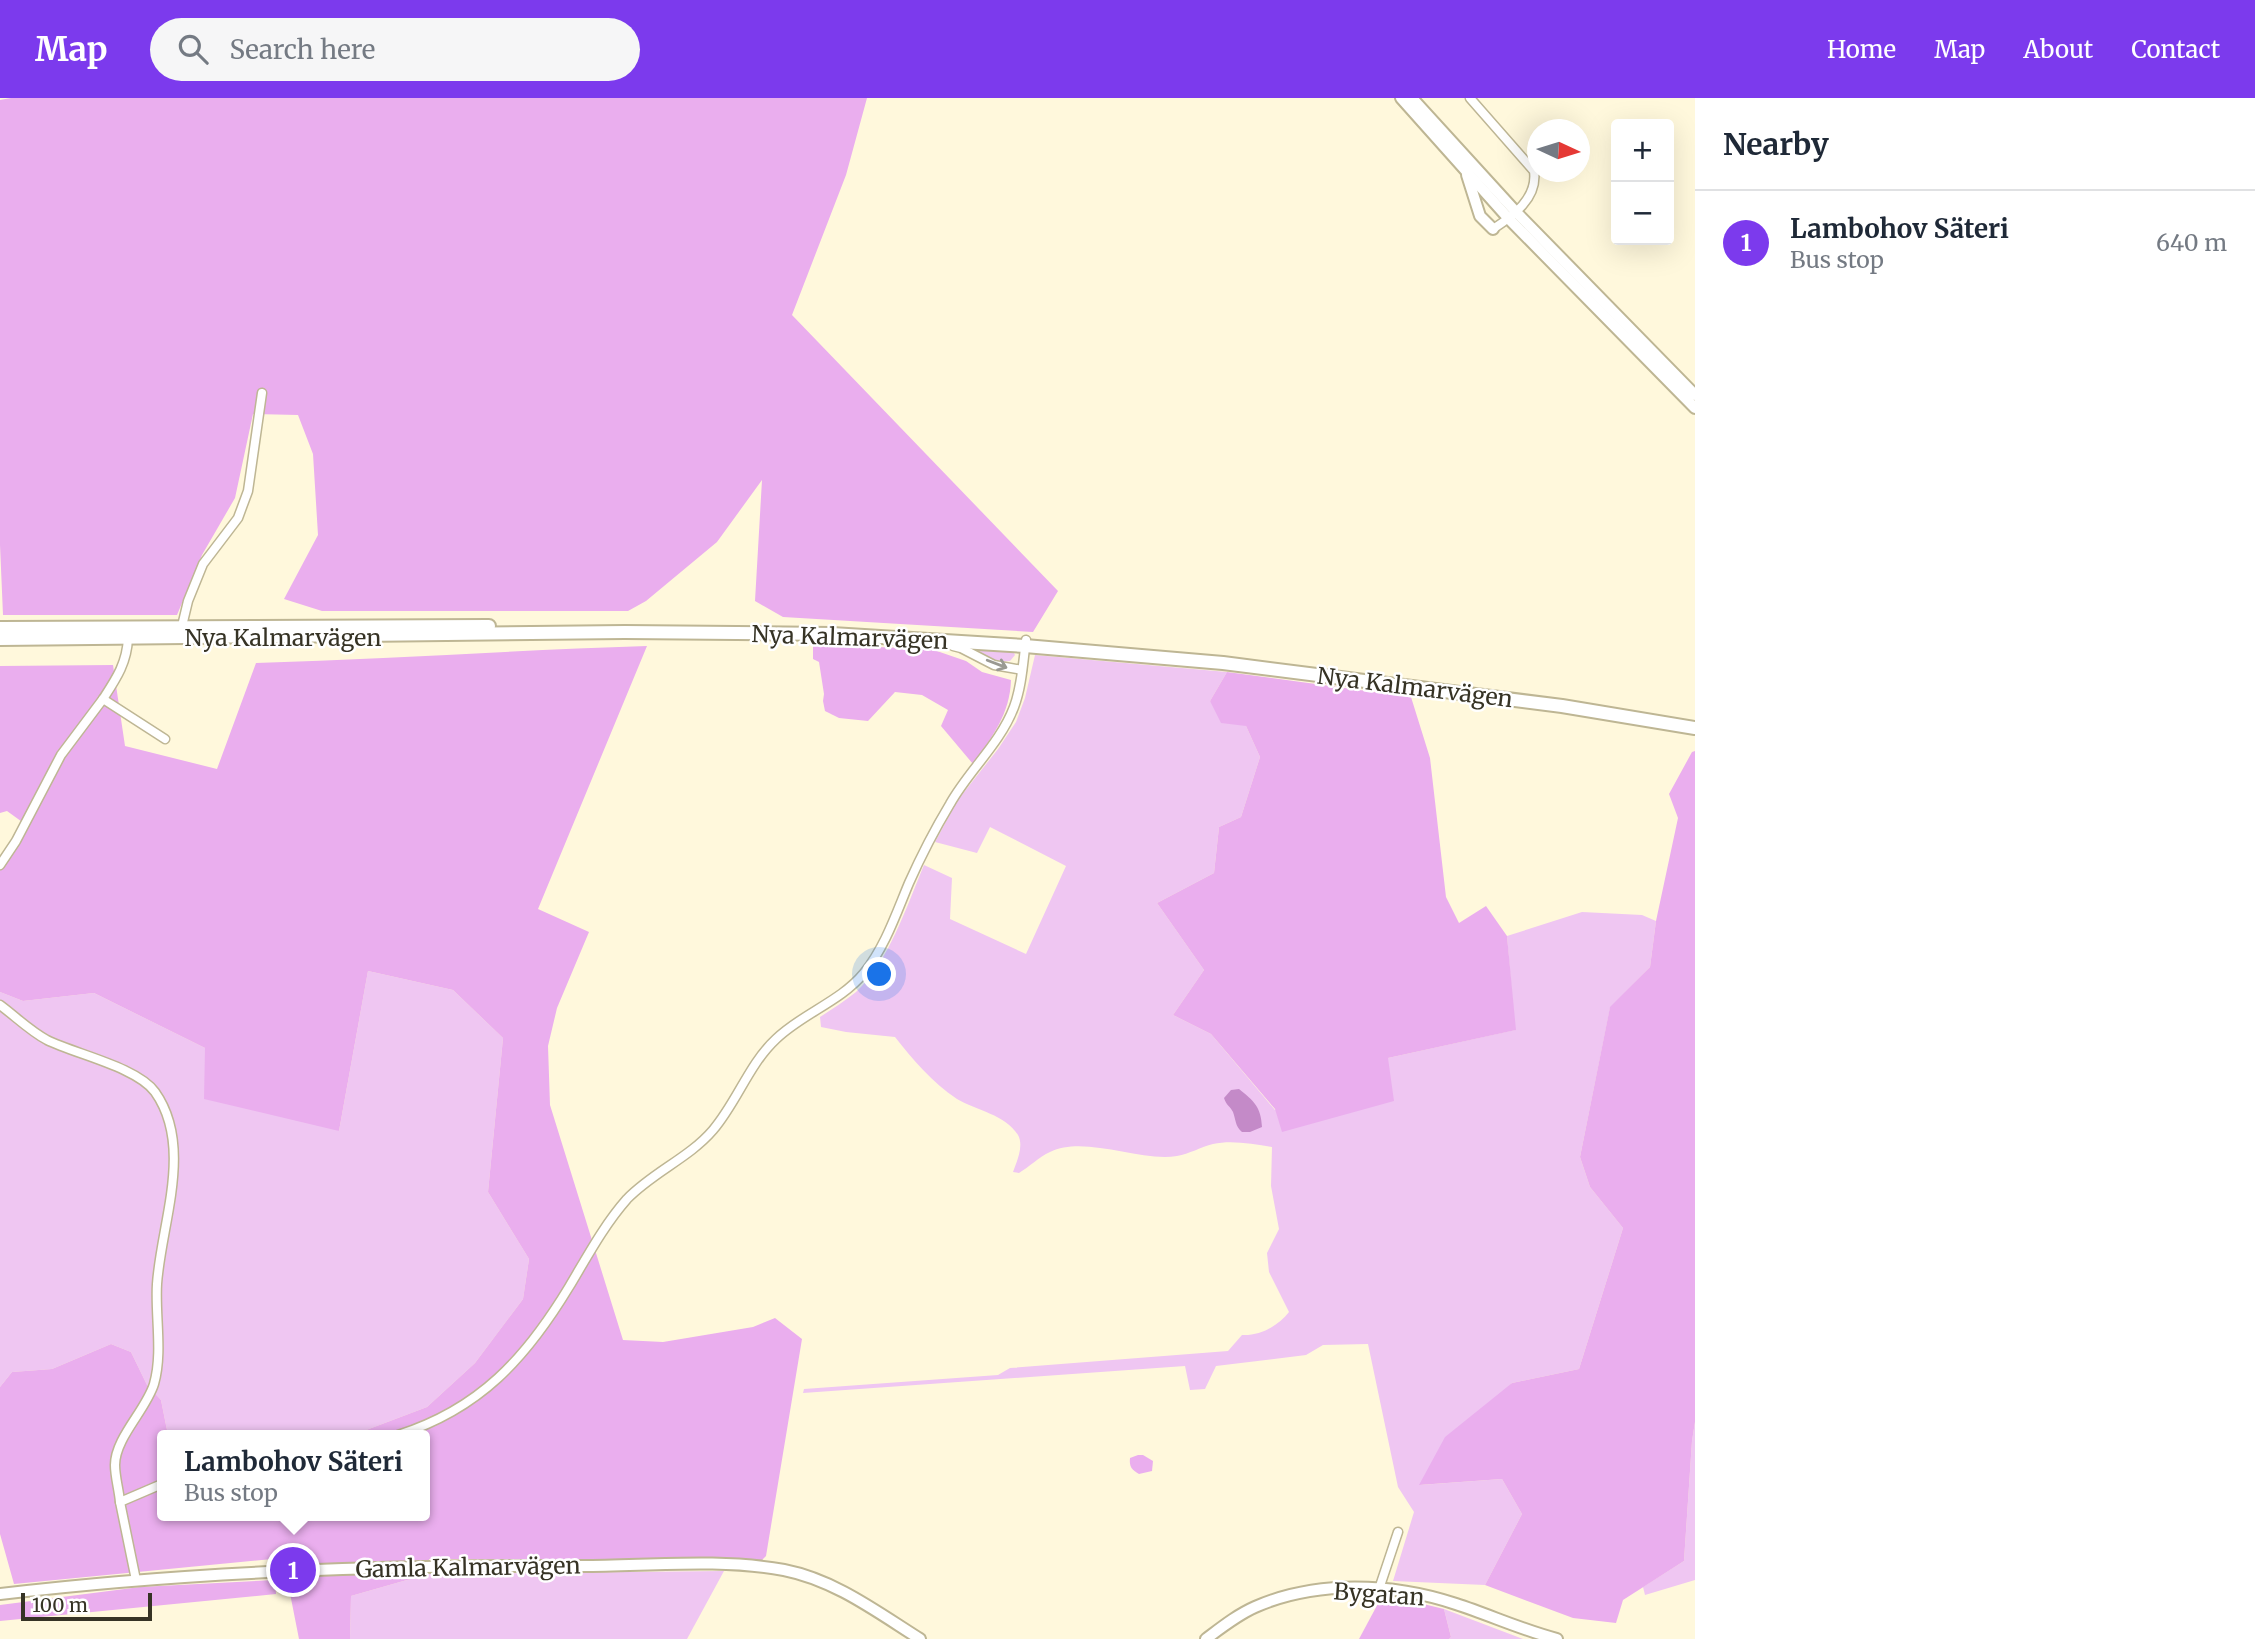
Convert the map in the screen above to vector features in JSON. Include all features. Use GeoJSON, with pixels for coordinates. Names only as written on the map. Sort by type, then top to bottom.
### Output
{"type":"FeatureCollection","features":[{"type":"Feature","properties":{"kind":"main road","name":"Nya Kalmarvägen"},"geometry":{"type":"LineString","coordinates":[[0,628],[627,625],[834,628],[1182,653],[1562,699],[1695,722]]}},
{"type":"Feature","properties":{"kind":"main road","name":"Nya Kalmarvägen"},"geometry":{"type":"LineString","coordinates":[[0,639],[639,632],[832,634],[1026,643],[1380,681],[1562,706],[1695,728]]}},
{"type":"Feature","properties":{"kind":"street"},"geometry":{"type":"LineString","coordinates":[[1401,98],[1466,172],[1695,395]]}},
{"type":"Feature","properties":{"kind":"street"},"geometry":{"type":"LineString","coordinates":[[1412,98],[1512,216],[1695,408]]}},
{"type":"Feature","properties":{"kind":"street"},"geometry":{"type":"LineString","coordinates":[[1466,172],[1480,216],[1493,229],[1512,216],[1532,192],[1534,171],[1470,98]]}},
{"type":"Feature","properties":{"kind":"street"},"geometry":{"type":"LineString","coordinates":[[182,626],[187,601],[203,564],[238,518],[247,491],[262,393]]}},
{"type":"Feature","properties":{"kind":"street"},"geometry":{"type":"LineString","coordinates":[[0,865],[16,841],[61,755],[123,668],[128,653],[128,638]]}},
{"type":"Feature","properties":{"kind":"street"},"geometry":{"type":"LineString","coordinates":[[926,639],[961,648],[994,665],[1022,670]]}},
{"type":"Feature","properties":{"kind":"street"},"geometry":{"type":"LineString","coordinates":[[414,1430],[458,1410],[495,1382],[538,1334],[604,1230],[628,1198],[708,1136],[723,1118],[761,1055],[776,1039],[846,991],[865,973],[883,944],[935,828],[954,796],[1002,732],[1014,707],[1026,643]]}},
{"type":"Feature","properties":{"kind":"street"},"geometry":{"type":"LineString","coordinates":[[103,699],[165,739]]}},
{"type":"Feature","properties":{"kind":"street"},"geometry":{"type":"LineString","coordinates":[[0,1005],[45,1039],[136,1076],[155,1091],[166,1113],[173,1146],[174,1180],[157,1283],[157,1356],[154,1385],[118,1449],[115,1464],[136,1580]]}},
{"type":"Feature","properties":{"kind":"street"},"geometry":{"type":"LineString","coordinates":[[120,1502],[157,1486]]}},
{"type":"Feature","properties":{"kind":"street"},"geometry":{"type":"LineString","coordinates":[[1379,1589],[1398,1532]]}},
{"type":"Feature","properties":{"kind":"street","name":"Gamla Kalmarvägen"},"geometry":{"type":"LineString","coordinates":[[0,1594],[208,1574],[353,1568],[752,1567],[784,1570],[831,1586],[920,1639]]}},
{"type":"Feature","properties":{"kind":"street","name":"Bygatan"},"geometry":{"type":"LineString","coordinates":[[1206,1639],[1255,1606],[1331,1588],[1379,1589],[1438,1598],[1557,1639]]}},
{"type":"Feature","properties":{"kind":"shaded area"},"geometry":{"type":"Polygon","coordinates":[[[867,98],[846,175],[792,315],[1058,591],[1033,632],[783,617],[755,601],[762,480],[717,542],[646,601],[628,611],[322,611],[284,599],[318,535],[313,454],[298,415],[253,414],[235,498],[202,555],[177,615],[3,615],[0,545],[0,100],[867,98]]]}},
{"type":"Feature","properties":{"kind":"shaded area"},"geometry":{"type":"Polygon","coordinates":[[[966,645],[1012,649],[1015,655],[1010,661],[998,662],[966,645]]]}},
{"type":"Feature","properties":{"kind":"shaded area"},"geometry":{"type":"Polygon","coordinates":[[[647,646],[538,909],[589,932],[557,1008],[548,1046],[550,1105],[623,1340],[663,1342],[753,1327],[775,1318],[802,1339],[766,1556],[761,1561],[429,1559],[428,1574],[351,1596],[350,1639],[299,1639],[283,1558],[14,1584],[0,1534],[0,1387],[12,1372],[52,1369],[111,1344],[131,1352],[147,1385],[161,1400],[167,1430],[157,1430],[157,1521],[430,1521],[430,1430],[366,1430],[427,1407],[475,1363],[523,1299],[529,1259],[488,1192],[503,1038],[453,990],[368,971],[339,1131],[204,1099],[205,1048],[94,993],[23,1001],[0,992],[0,865],[25,824],[7,811],[0,813],[0,666],[113,665],[125,746],[217,769],[256,663],[647,646]]]}},
{"type":"Feature","properties":{"kind":"shaded area"},"geometry":{"type":"Polygon","coordinates":[[[813,646],[931,649],[966,661],[982,672],[1011,680],[1004,714],[973,764],[941,726],[948,710],[922,695],[895,692],[868,721],[839,718],[825,711],[819,662],[813,659],[813,646]]]}},
{"type":"Feature","properties":{"kind":"shaded area"},"geometry":{"type":"Polygon","coordinates":[[[1035,655],[1227,672],[1210,701],[1246,726],[1260,757],[1241,817],[1219,827],[1214,873],[1157,903],[1204,970],[1173,1015],[1211,1034],[1275,1110],[1388,1058],[1515,1030],[1507,936],[1582,912],[1642,915],[1656,921],[1650,967],[1610,1008],[1580,1157],[1590,1187],[1623,1228],[1579,1369],[1512,1383],[1420,1485],[1502,1479],[1522,1514],[1485,1585],[1393,1581],[1414,1512],[1398,1487],[1368,1344],[1323,1345],[1306,1355],[1216,1366],[1205,1389],[1190,1390],[1185,1366],[803,1393],[804,1389],[998,1375],[1010,1368],[1228,1351],[1242,1335],[1268,1329],[1280,1322],[1289,1312],[1269,1272],[1267,1253],[1279,1229],[1271,1186],[1272,1147],[1220,1143],[1182,1155],[1162,1157],[1079,1146],[1050,1152],[1019,1173],[1013,1172],[1019,1154],[1020,1139],[1013,1128],[1006,1122],[957,1099],[923,1070],[895,1037],[821,1027],[820,1017],[856,992],[878,965],[896,932],[924,865],[952,878],[950,919],[1026,954],[1066,866],[990,827],[977,853],[935,842],[957,801],[1016,722],[1025,698],[1035,655]]]}},
{"type":"Feature","properties":{"kind":"shaded area"},"geometry":{"type":"Polygon","coordinates":[[[1227,672],[1411,697],[1430,758],[1446,897],[1459,923],[1486,906],[1507,936],[1516,1030],[1388,1058],[1394,1101],[1282,1132],[1275,1109],[1211,1034],[1173,1015],[1204,970],[1157,903],[1214,873],[1219,827],[1241,817],[1260,757],[1246,726],[1221,723],[1210,701],[1227,672]]]}},
{"type":"Feature","properties":{"kind":"shaded area"},"geometry":{"type":"Polygon","coordinates":[[[1695,751],[1695,1422],[1684,1561],[1623,1600],[1616,1623],[1573,1618],[1485,1585],[1522,1514],[1502,1479],[1419,1485],[1445,1437],[1512,1383],[1579,1369],[1623,1228],[1590,1187],[1580,1157],[1610,1007],[1650,967],[1656,921],[1678,818],[1669,794],[1695,751]]]}},
{"type":"Feature","properties":{"kind":"shaded area"},"geometry":{"type":"Polygon","coordinates":[[[368,971],[453,990],[503,1038],[488,1192],[529,1259],[523,1299],[475,1363],[427,1407],[366,1430],[167,1430],[161,1400],[147,1385],[131,1352],[111,1344],[52,1369],[12,1372],[0,1387],[0,992],[23,1001],[94,993],[205,1048],[339,1131],[368,971]]]}},
{"type":"Feature","properties":{"kind":"shaded area"},"geometry":{"type":"Polygon","coordinates":[[[1239,1089],[1256,1105],[1262,1127],[1242,1132],[1238,1127],[1224,1098],[1231,1090],[1239,1089]]]}},
{"type":"Feature","properties":{"kind":"shaded area"},"geometry":{"type":"Polygon","coordinates":[[[1695,1422],[1695,1580],[1645,1595],[1643,1587],[1684,1561],[1695,1422]]]}},
{"type":"Feature","properties":{"kind":"shaded area"},"geometry":{"type":"Polygon","coordinates":[[[1138,1455],[1153,1461],[1152,1471],[1139,1474],[1133,1470],[1130,1458],[1138,1455]]]}},
{"type":"Feature","properties":{"kind":"shaded area"},"geometry":{"type":"Polygon","coordinates":[[[724,1571],[687,1639],[350,1639],[351,1596],[428,1574],[724,1571]]]}},
{"type":"Feature","properties":{"kind":"shaded area"},"geometry":{"type":"Polygon","coordinates":[[[275,1580],[276,1594],[0,1621],[0,1605],[140,1587],[275,1580]]]}},
{"type":"Feature","properties":{"kind":"shaded area"},"geometry":{"type":"Polygon","coordinates":[[[1381,1598],[1411,1601],[1444,1609],[1451,1637],[1359,1639],[1381,1598]]]}},
{"type":"Feature","properties":{"kind":"shaded area"},"geometry":{"type":"Polygon","coordinates":[[[1444,1609],[1523,1639],[1449,1639],[1451,1637],[1444,1609]]]}},
{"type":"Feature","properties":{"kind":"place","name":"Lambohov Säteri"},"geometry":{"type":"Point","coordinates":[293,1570]}}]}
